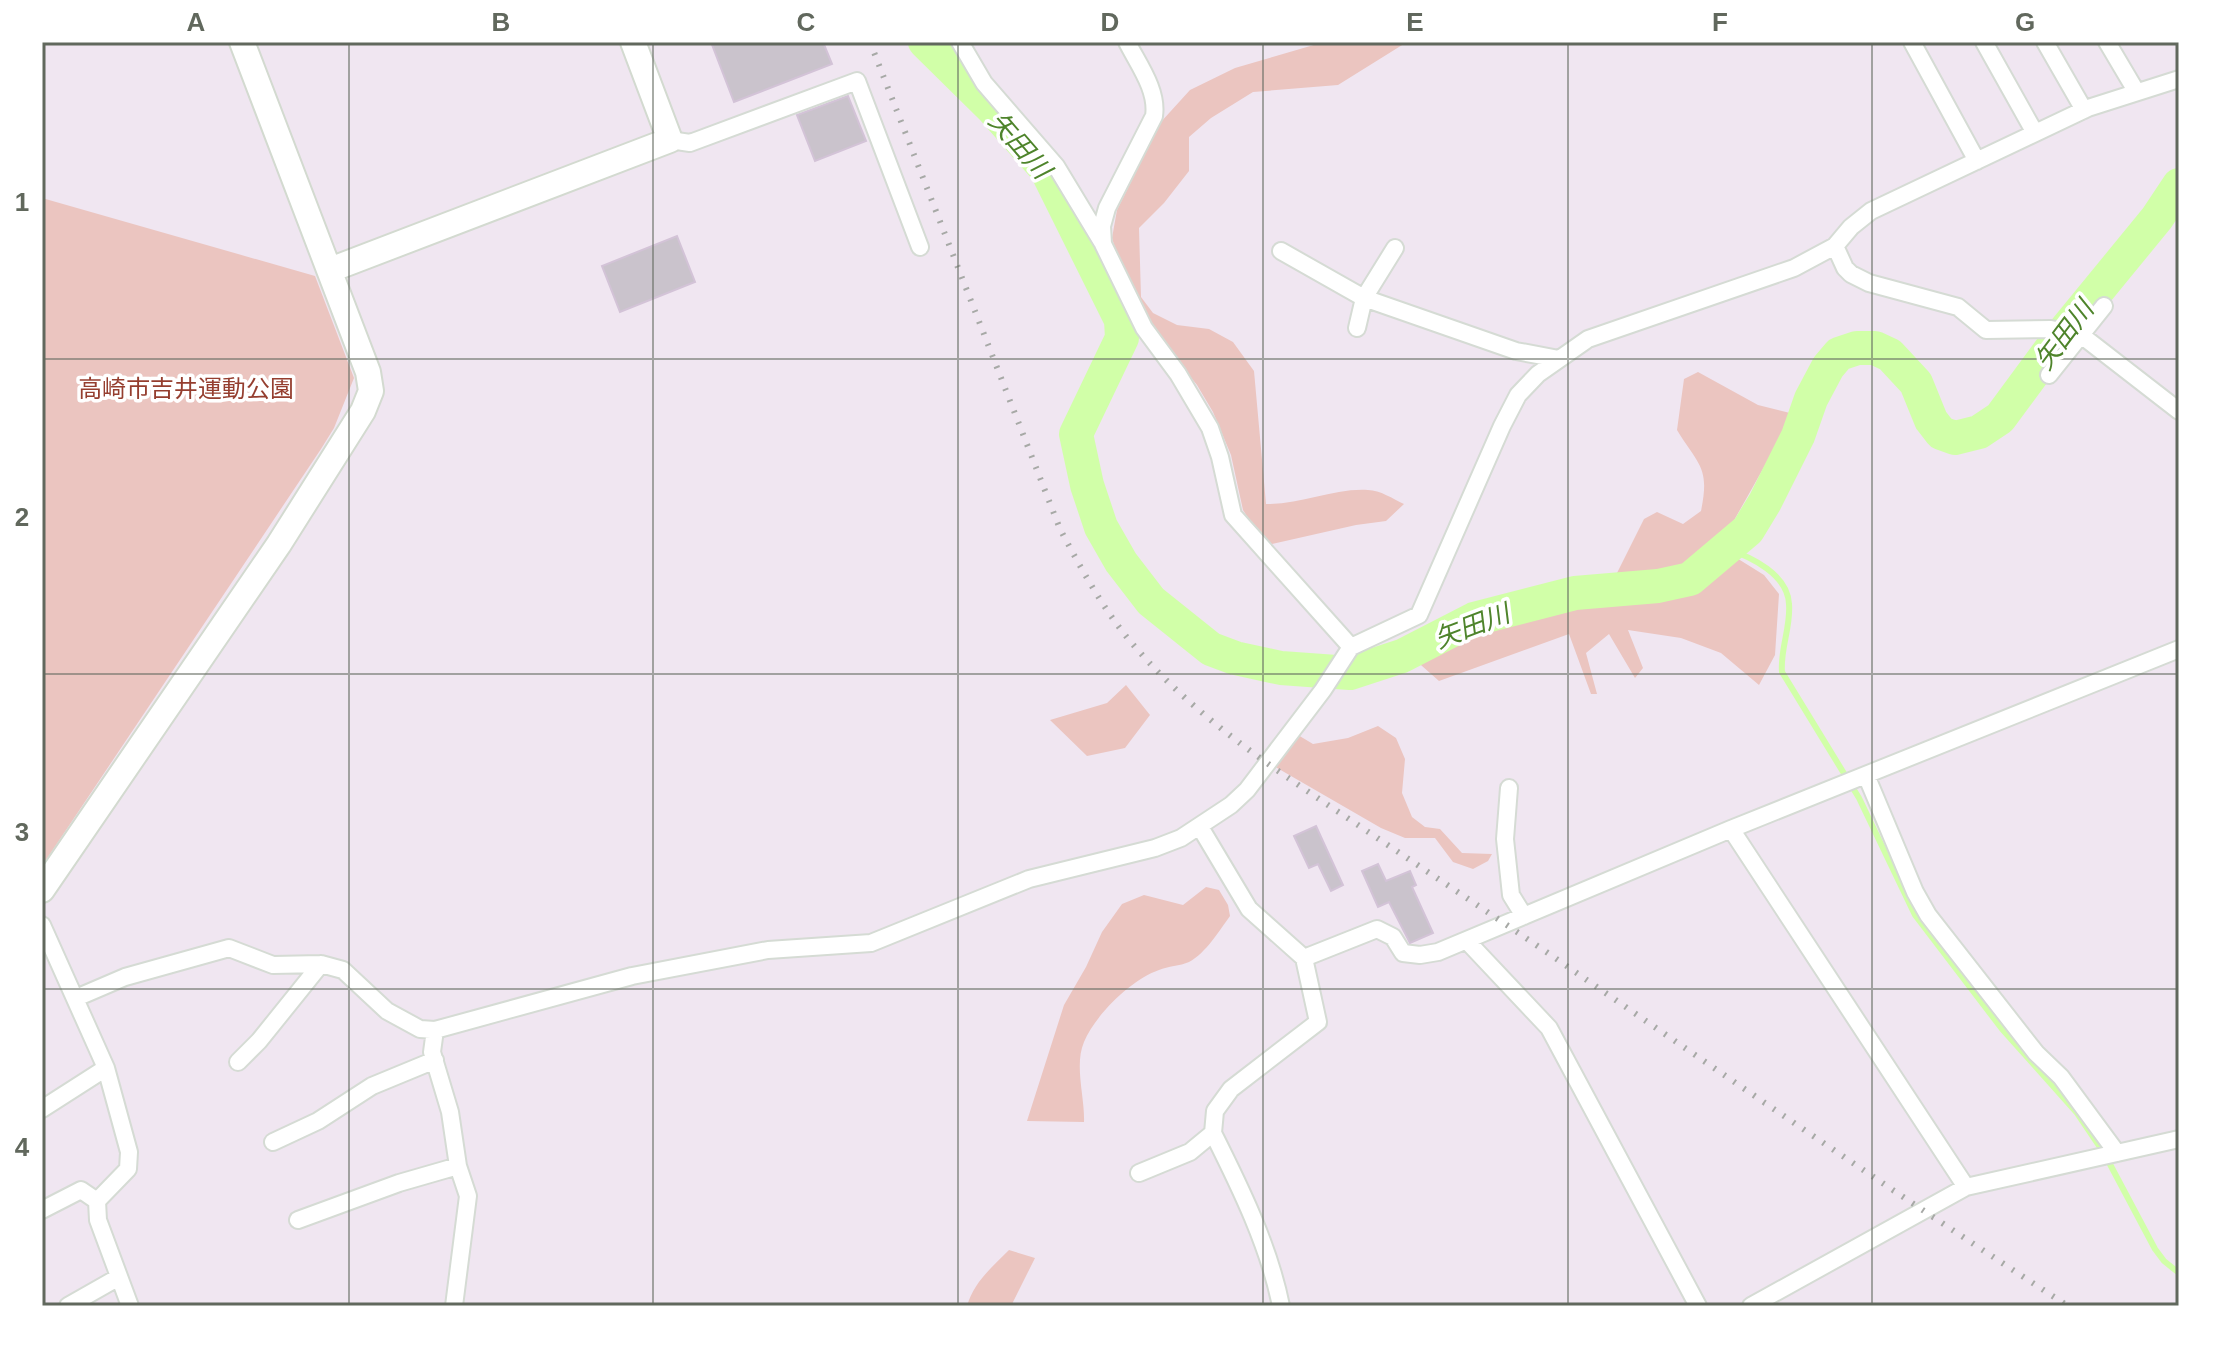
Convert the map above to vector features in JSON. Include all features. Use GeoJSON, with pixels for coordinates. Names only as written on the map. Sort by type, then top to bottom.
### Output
{"type":"FeatureCollection","features":[{"type":"Feature","properties":{"kind":"street"},"geometry":{"type":"LineString","coordinates":[[42,890],[279,544],[363,411],[371,391],[368,372],[242,42]]}},
{"type":"Feature","properties":{"kind":"street"},"geometry":{"type":"LineString","coordinates":[[633,42],[670,140]]}},
{"type":"Feature","properties":{"kind":"street"},"geometry":{"type":"LineString","coordinates":[[960,42],[984,83],[1056,166],[1103,244],[1144,328],[1184,384],[1210,428],[1233,515],[1348,651]]}},
{"type":"Feature","properties":{"kind":"street"},"geometry":{"type":"LineString","coordinates":[[1103,244],[1102,226],[1107,208],[1154,116],[1156,105],[1127,42]]}},
{"type":"Feature","properties":{"kind":"street"},"geometry":{"type":"LineString","coordinates":[[1912,42],[1977,161]]}},
{"type":"Feature","properties":{"kind":"street"},"geometry":{"type":"LineString","coordinates":[[1984,42],[2035,133]]}},
{"type":"Feature","properties":{"kind":"street"},"geometry":{"type":"LineString","coordinates":[[2045,42],[2084,110]]}},
{"type":"Feature","properties":{"kind":"street"},"geometry":{"type":"LineString","coordinates":[[2107,42],[2136,91]]}},
{"type":"Feature","properties":{"kind":"street"},"geometry":{"type":"LineString","coordinates":[[76,998],[125,977],[229,948],[273,965],[321,964],[343,970],[387,1011],[420,1029],[435,1030],[632,976],[768,950],[871,943],[1029,879],[1155,848],[1200,827],[1247,790],[1323,690],[1348,651],[1419,615],[1502,426],[1518,395],[1538,374],[1588,339],[1794,268],[1835,246],[1851,227],[1871,211],[2084,110],[2179,79]]}},
{"type":"Feature","properties":{"kind":"street"},"geometry":{"type":"LineString","coordinates":[[330,270],[670,140],[690,143],[857,81],[920,247]]}},
{"type":"Feature","properties":{"kind":"street"},"geometry":{"type":"LineString","coordinates":[[1835,246],[1851,274],[1869,283],[1958,307],[1986,330],[2051,329],[2078,334],[2179,411]]}},
{"type":"Feature","properties":{"kind":"street"},"geometry":{"type":"LineString","coordinates":[[1357,328],[1364,298],[1395,248]]}},
{"type":"Feature","properties":{"kind":"street"},"geometry":{"type":"LineString","coordinates":[[1281,251],[1364,298],[1516,351],[1559,359]]}},
{"type":"Feature","properties":{"kind":"street"},"geometry":{"type":"LineString","coordinates":[[2049,375],[2078,334],[2104,306]]}},
{"type":"Feature","properties":{"kind":"street"},"geometry":{"type":"LineString","coordinates":[[1304,958],[1377,929],[1393,937],[1403,953],[1420,955],[1438,952],[1731,829],[2179,649]]}},
{"type":"Feature","properties":{"kind":"street"},"geometry":{"type":"LineString","coordinates":[[1866,775],[1915,892],[1928,915],[2036,1053],[2061,1077],[2117,1153]]}},
{"type":"Feature","properties":{"kind":"street"},"geometry":{"type":"LineString","coordinates":[[1509,788],[1505,839],[1511,895],[1524,916]]}},
{"type":"Feature","properties":{"kind":"street"},"geometry":{"type":"LineString","coordinates":[[1200,827],[1249,909],[1304,958],[1318,1022],[1231,1089],[1215,1111],[1213,1133],[1239,1185],[1277,1286],[1281,1306]]}},
{"type":"Feature","properties":{"kind":"street"},"geometry":{"type":"LineString","coordinates":[[1731,829],[1966,1187]]}},
{"type":"Feature","properties":{"kind":"street"},"geometry":{"type":"LineString","coordinates":[[42,925],[106,1068],[129,1152],[128,1169],[97,1201],[98,1220],[130,1306]]}},
{"type":"Feature","properties":{"kind":"street"},"geometry":{"type":"LineString","coordinates":[[1467,941],[1549,1028],[1698,1306]]}},
{"type":"Feature","properties":{"kind":"street"},"geometry":{"type":"LineString","coordinates":[[238,1062],[259,1041],[321,964]]}},
{"type":"Feature","properties":{"kind":"street"},"geometry":{"type":"LineString","coordinates":[[435,1030],[432,1052],[450,1112],[458,1166],[468,1196],[454,1306]]}},
{"type":"Feature","properties":{"kind":"street"},"geometry":{"type":"LineString","coordinates":[[273,1142],[318,1121],[372,1086],[435,1060]]}},
{"type":"Feature","properties":{"kind":"street"},"geometry":{"type":"LineString","coordinates":[[42,1109],[106,1068]]}},
{"type":"Feature","properties":{"kind":"street"},"geometry":{"type":"LineString","coordinates":[[1139,1173],[1190,1152],[1213,1133]]}},
{"type":"Feature","properties":{"kind":"street"},"geometry":{"type":"LineString","coordinates":[[1751,1306],[1966,1187],[2179,1139]]}},
{"type":"Feature","properties":{"kind":"street"},"geometry":{"type":"LineString","coordinates":[[298,1220],[399,1183],[458,1166]]}},
{"type":"Feature","properties":{"kind":"street"},"geometry":{"type":"LineString","coordinates":[[42,1210],[81,1190],[97,1201]]}},
{"type":"Feature","properties":{"kind":"street"},"geometry":{"type":"LineString","coordinates":[[68,1306],[119,1277]]}},
{"type":"Feature","properties":{"kind":"green space"},"geometry":{"type":"Polygon","coordinates":[[[1324,42],[1407,42],[1338,85],[1253,92],[1211,118],[1189,137],[1189,171],[1139,228],[1141,297],[1153,313],[1177,325],[1209,329],[1233,342],[1254,371],[1266,504],[1292,502],[1342,491],[1373,490],[1404,504],[1386,521],[1272,544],[1254,527],[1243,510],[1231,455],[1213,412],[1197,385],[1146,322],[1112,238],[1117,210],[1160,123],[1190,90],[1235,68],[1324,42]]]}},
{"type":"Feature","properties":{"kind":"green space","name":"高崎市吉井運動公園"},"geometry":{"type":"Polygon","coordinates":[[[42,198],[315,276],[354,378],[334,428],[321,449],[42,866],[42,198]]]}},
{"type":"Feature","properties":{"kind":"green space"},"geometry":{"type":"Polygon","coordinates":[[[1698,372],[1758,405],[1794,414],[1719,547],[1764,575],[1779,594],[1775,655],[1759,685],[1721,653],[1681,638],[1628,630],[1643,668],[1635,678],[1609,634],[1586,653],[1597,694],[1591,694],[1569,634],[1439,681],[1413,658],[1472,632],[1525,618],[1601,605],[1644,519],[1657,512],[1683,524],[1701,511],[1704,485],[1701,468],[1677,430],[1684,379],[1698,372]]]}},
{"type":"Feature","properties":{"kind":"green space"},"geometry":{"type":"Polygon","coordinates":[[[1126,685],[1150,715],[1125,748],[1087,756],[1050,720],[1107,703],[1126,685]]]}},
{"type":"Feature","properties":{"kind":"green space"},"geometry":{"type":"Polygon","coordinates":[[[1378,726],[1396,738],[1405,759],[1402,793],[1412,817],[1425,827],[1440,829],[1462,853],[1492,854],[1488,861],[1473,869],[1453,862],[1435,838],[1405,838],[1381,828],[1272,765],[1298,735],[1313,744],[1348,738],[1378,726]]]}},
{"type":"Feature","properties":{"kind":"green space"},"geometry":{"type":"Polygon","coordinates":[[[1206,887],[1219,890],[1228,905],[1230,916],[1212,941],[1189,962],[1137,981],[1105,1010],[1089,1032],[1080,1061],[1084,1122],[1027,1121],[1064,1005],[1102,932],[1122,904],[1144,895],[1183,905],[1206,887]]]}},
{"type":"Feature","properties":{"kind":"green space"},"geometry":{"type":"Polygon","coordinates":[[[1009,1250],[1035,1258],[1011,1306],[967,1306],[979,1282],[1009,1250]]]}},
{"type":"Feature","properties":{"kind":"building"},"geometry":{"type":"Polygon","coordinates":[[[711,42],[823,42],[832,64],[734,102],[711,42]]]}},
{"type":"Feature","properties":{"kind":"building"},"geometry":{"type":"Polygon","coordinates":[[[848,96],[866,141],[815,161],[797,115],[848,96]]]}},
{"type":"Feature","properties":{"kind":"building"},"geometry":{"type":"Polygon","coordinates":[[[677,236],[695,282],[620,312],[602,266],[677,236]]]}},
{"type":"Feature","properties":{"kind":"building"},"geometry":{"type":"Polygon","coordinates":[[[1316,826],[1343,885],[1331,891],[1318,864],[1309,868],[1294,836],[1316,826]]]}},
{"type":"Feature","properties":{"kind":"building"},"geometry":{"type":"Polygon","coordinates":[[[1378,864],[1386,881],[1410,871],[1416,885],[1412,887],[1433,933],[1410,943],[1389,902],[1378,907],[1362,871],[1378,864]]]}},
{"type":"Feature","properties":{"kind":"waterway","name":"矢田川"},"geometry":{"type":"LineString","coordinates":[[925,42],[993,109],[1046,169],[1121,320],[1122,338],[1076,434],[1087,485],[1101,527],[1121,562],[1151,601],[1211,649],[1281,668],[1350,673],[1402,656],[1474,619],[1575,593],[1658,586],[1690,579],[1748,530],[1798,436],[1811,399],[1828,367],[1839,354],[1857,348],[1875,348],[1890,355],[1916,383],[1931,420],[1941,433],[1955,438],[1979,432],[2000,418],[2062,334],[2157,218],[2179,185]]}},
{"type":"Feature","properties":{"kind":"waterway"},"geometry":{"type":"LineString","coordinates":[[1727,549],[1757,562],[1782,584],[1789,604],[1782,672],[1859,798],[1915,915],[2002,1029],[2077,1113],[2104,1153],[2155,1249],[2179,1273]]}},
{"type":"Feature","properties":{"kind":"railway"},"geometry":{"type":"LineString","coordinates":[[870,42],[1060,529],[1114,620],[1159,673],[1209,719],[1290,779],[1870,1175],[2068,1306]]}}]}
